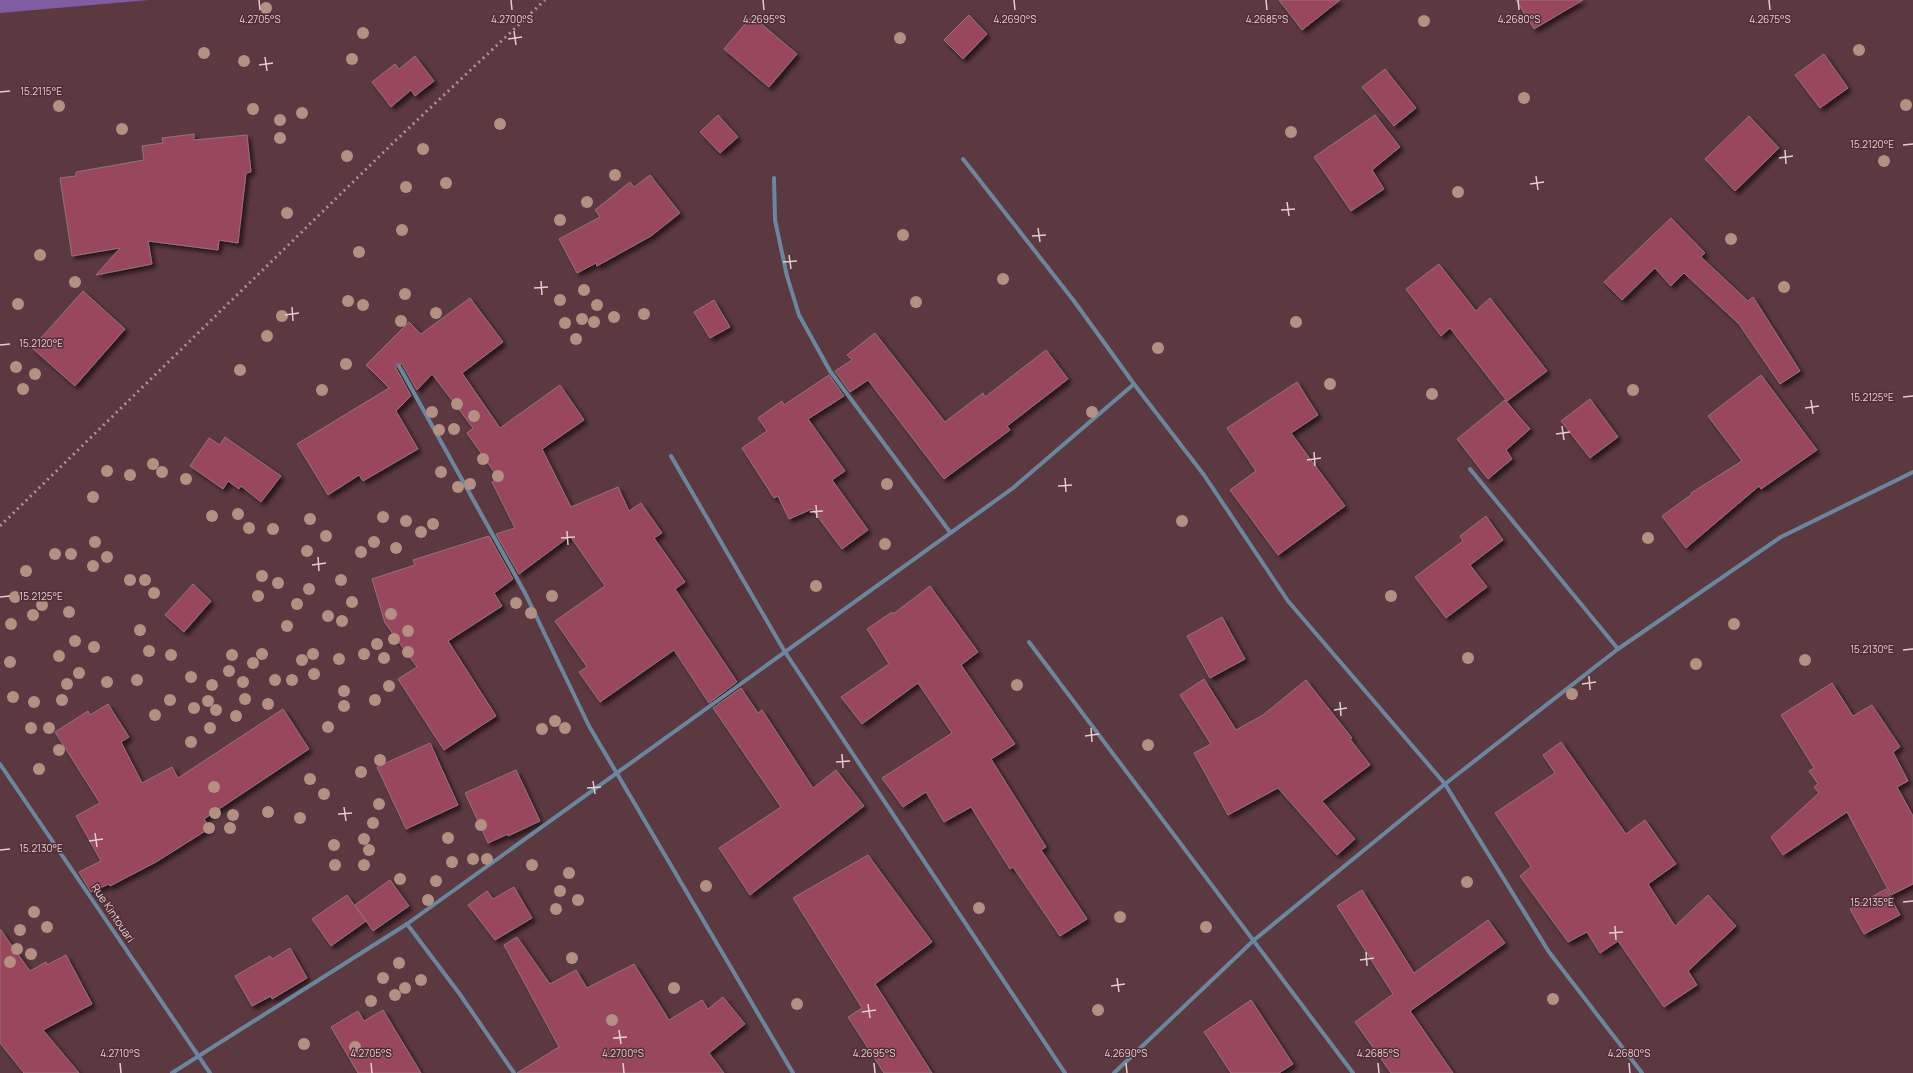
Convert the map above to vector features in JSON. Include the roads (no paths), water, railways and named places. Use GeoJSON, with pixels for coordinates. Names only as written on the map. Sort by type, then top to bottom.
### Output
{"type":"FeatureCollection","features":[{"type":"Feature","properties":{"kind":"street"},"geometry":{"type":"LineString","coordinates":[[963,159],[1074,302],[1134,384],[1204,475],[1288,601],[1445,784],[1549,952],[1642,1073]]}},
{"type":"Feature","properties":{"kind":"street"},"geometry":{"type":"LineString","coordinates":[[774,178],[775,220],[787,276],[799,315],[830,371],[950,532]]}},
{"type":"Feature","properties":{"kind":"street"},"geometry":{"type":"LineString","coordinates":[[399,366],[525,593],[589,726],[793,1073]]}},
{"type":"Feature","properties":{"kind":"street"},"geometry":{"type":"LineString","coordinates":[[172,1073],[407,924],[1013,488],[1134,384]]}},
{"type":"Feature","properties":{"kind":"street"},"geometry":{"type":"LineString","coordinates":[[671,456],[785,652],[1066,1073]]}},
{"type":"Feature","properties":{"kind":"street"},"geometry":{"type":"LineString","coordinates":[[1470,468],[1618,649]]}},
{"type":"Feature","properties":{"kind":"street"},"geometry":{"type":"LineString","coordinates":[[1114,1073],[1254,940],[1445,784],[1618,649],[1781,537],[1913,472]]}},
{"type":"Feature","properties":{"kind":"street"},"geometry":{"type":"LineString","coordinates":[[1029,642],[1354,1073]]}},
{"type":"Feature","properties":{"kind":"street","name":"Rue Kintouari"},"geometry":{"type":"LineString","coordinates":[[0,764],[210,1073]]}},
{"type":"Feature","properties":{"kind":"street"},"geometry":{"type":"LineString","coordinates":[[407,924],[459,993],[514,1073]]}},
{"type":"Feature","properties":{"kind":"railway"},"geometry":{"type":"LineString","coordinates":[[0,526],[394,142],[545,0]]}}]}
